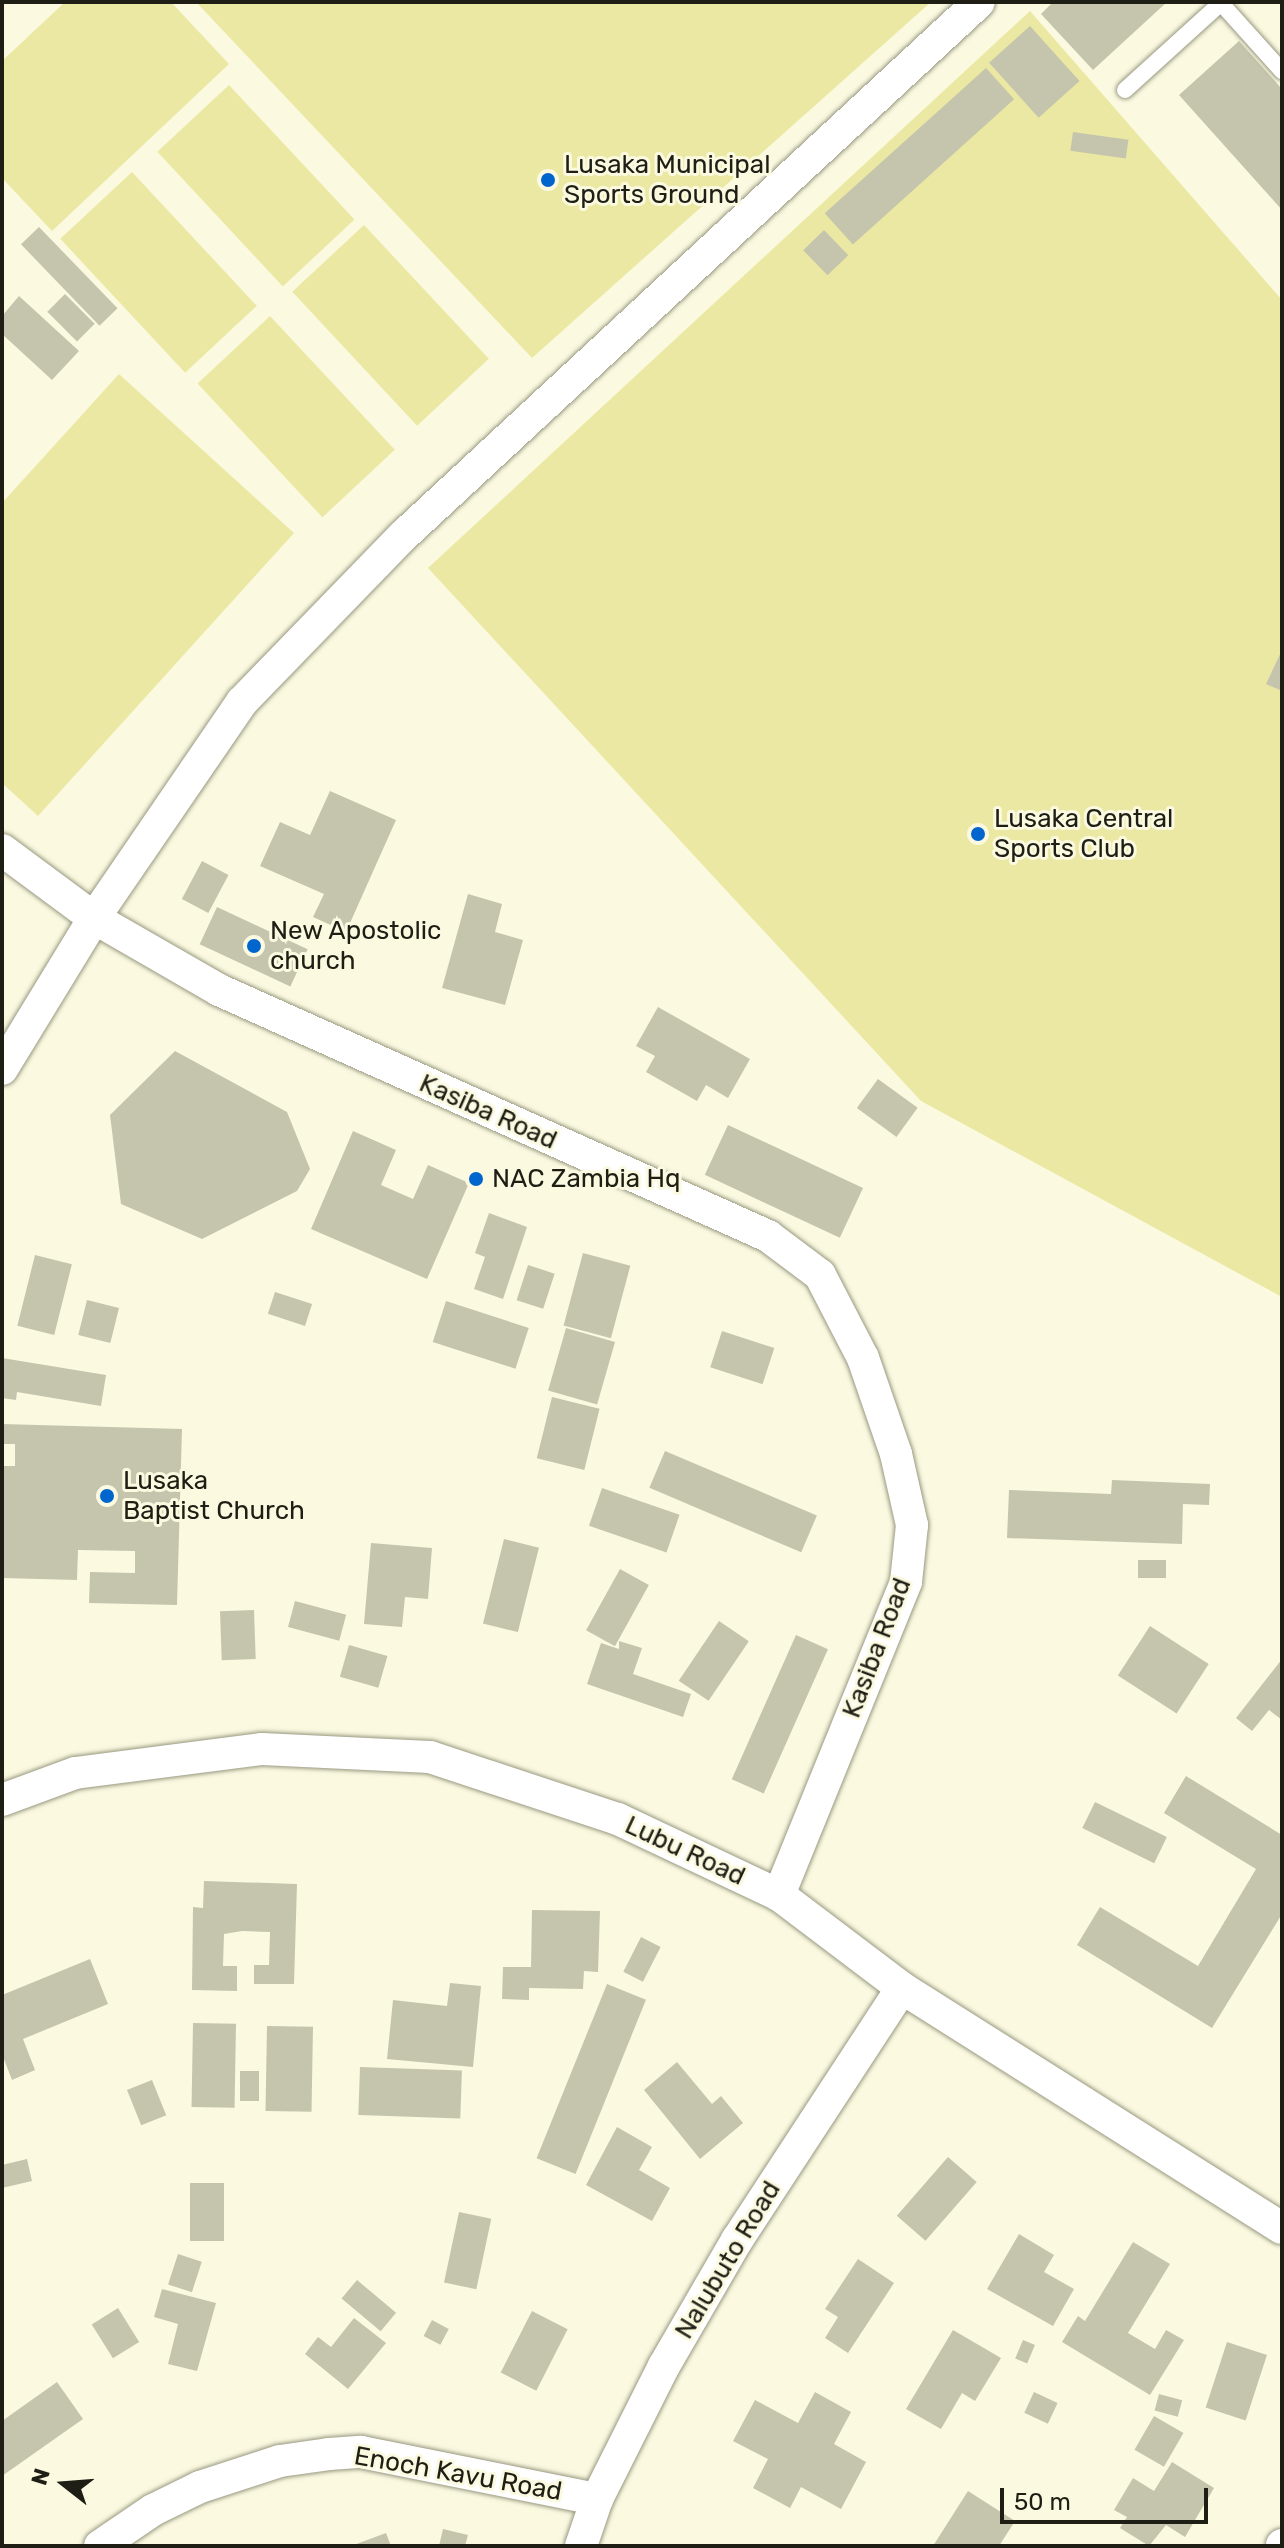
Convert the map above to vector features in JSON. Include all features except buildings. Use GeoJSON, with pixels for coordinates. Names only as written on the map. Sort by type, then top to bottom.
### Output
{"type":"FeatureCollection","features":[{"type":"Feature","properties":{"kind":"street"},"geometry":{"type":"LineString","coordinates":[[2,1069],[94,918],[242,702],[403,536],[979,2]]}},
{"type":"Feature","properties":{"kind":"street","name":"Kasiba Road"},"geometry":{"type":"LineString","coordinates":[[2,850],[94,918],[219,990],[768,1236],[820,1275],[863,1358],[896,1454],[912,1525],[906,1582],[779,1895]]}},
{"type":"Feature","properties":{"kind":"street","name":"Lubu Road"},"geometry":{"type":"LineString","coordinates":[[2,1800],[75,1773],[262,1749],[430,1757],[618,1819],[779,1895],[902,1988],[1282,2228]]}},
{"type":"Feature","properties":{"kind":"street","name":"Nalubuto Road"},"geometry":{"type":"LineString","coordinates":[[581,2546],[597,2499],[664,2366],[737,2240],[902,1988]]}},
{"type":"Feature","properties":{"kind":"street","name":"Enoch Kavu Road"},"geometry":{"type":"LineString","coordinates":[[100,2546],[153,2510],[200,2487],[280,2461],[329,2454],[361,2452],[597,2499]]}},
{"type":"Feature","properties":{"kind":"lane"},"geometry":{"type":"LineString","coordinates":[[1125,90],[1220,3],[1282,71]]}},
{"type":"Feature","properties":{"kind":"shaded area"},"geometry":{"type":"Polygon","coordinates":[[[65,2],[171,2],[229,64],[52,231],[2,178],[2,61],[65,2]]]}},
{"type":"Feature","properties":{"kind":"shaded area","name":"Lusaka Municipal Sports Ground"},"geometry":{"type":"Polygon","coordinates":[[[196,2],[931,2],[532,358],[196,2]]]}},
{"type":"Feature","properties":{"kind":"shaded area","name":"Lusaka Central Sports Club"},"geometry":{"type":"Polygon","coordinates":[[[1030,11],[1282,300],[1282,1297],[921,1101],[428,568],[1030,11]]]}},
{"type":"Feature","properties":{"kind":"shaded area"},"geometry":{"type":"Polygon","coordinates":[[[229,85],[354,220],[283,286],[157,152],[229,85]]]}},
{"type":"Feature","properties":{"kind":"shaded area"},"geometry":{"type":"Polygon","coordinates":[[[132,172],[257,306],[185,373],[60,239],[132,172]]]}},
{"type":"Feature","properties":{"kind":"shaded area"},"geometry":{"type":"Polygon","coordinates":[[[364,225],[489,359],[417,426],[292,292],[364,225]]]}},
{"type":"Feature","properties":{"kind":"shaded area"},"geometry":{"type":"Polygon","coordinates":[[[270,316],[395,450],[322,517],[198,384],[270,316]]]}},
{"type":"Feature","properties":{"kind":"shaded area"},"geometry":{"type":"Polygon","coordinates":[[[119,374],[294,533],[38,816],[2,783],[2,503],[119,374]]]}},
{"type":"Feature","properties":{"kind":"place","name":"Lusaka Municipal Sports Ground"},"geometry":{"type":"Point","coordinates":[548,180]}},
{"type":"Feature","properties":{"kind":"place","name":"Lusaka Central Sports Club"},"geometry":{"type":"Point","coordinates":[978,834]}},
{"type":"Feature","properties":{"kind":"place","name":"New Apostolic church"},"geometry":{"type":"Point","coordinates":[254,946]}},
{"type":"Feature","properties":{"kind":"place","name":"NAC Zambia Hq"},"geometry":{"type":"Point","coordinates":[476,1179]}},
{"type":"Feature","properties":{"kind":"place","name":"Lusaka Baptist Church"},"geometry":{"type":"Point","coordinates":[107,1496]}}]}
